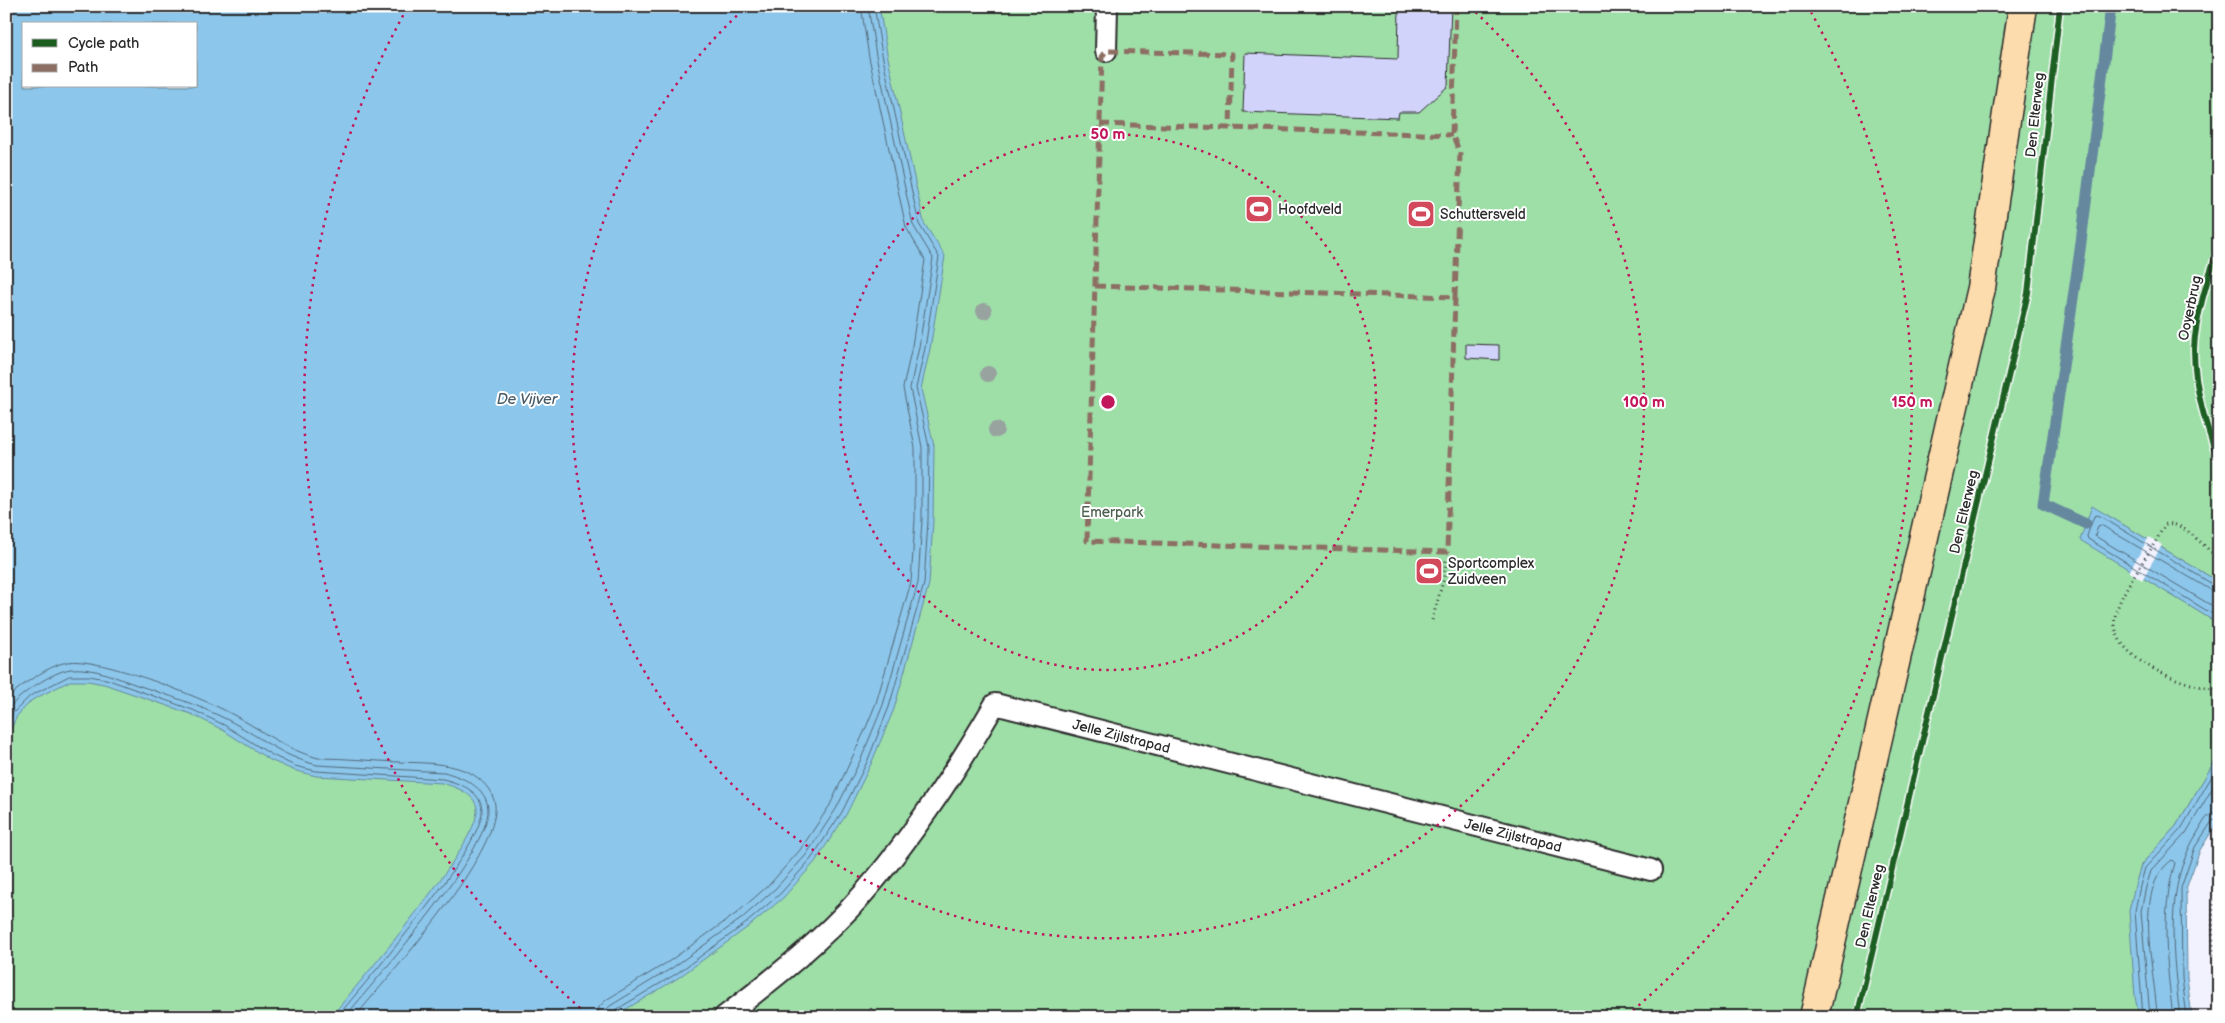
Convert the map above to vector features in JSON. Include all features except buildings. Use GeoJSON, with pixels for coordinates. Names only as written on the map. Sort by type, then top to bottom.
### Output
{"type":"FeatureCollection","features":[{"type":"Feature","properties":{"kind":"main road","name":"Den Elterweg"},"geometry":{"type":"LineString","coordinates":[[1814,1017],[1981,288],[2023,6]]}},
{"type":"Feature","properties":{"kind":"lane"},"geometry":{"type":"LineString","coordinates":[[1106,51],[1108,6]]}},
{"type":"Feature","properties":{"kind":"lane","name":"Jelle Zijlstrapad"},"geometry":{"type":"LineString","coordinates":[[724,1017],[759,990],[809,946],[862,895],[924,816],[957,768],[994,704],[1651,870]]}},
{"type":"Feature","properties":{"kind":"path"},"geometry":{"type":"LineString","coordinates":[[2219,559],[2180,525],[2170,522],[2164,525],[2116,611],[2116,630],[2119,638],[2135,658],[2160,674],[2203,688],[2219,690]]}},
{"type":"Feature","properties":{"kind":"path"},"geometry":{"type":"LineString","coordinates":[[1432,620],[1444,578],[1446,559]]}},
{"type":"Feature","properties":{"kind":"path"},"geometry":{"type":"LineString","coordinates":[[2219,880],[2213,904],[2212,932],[2219,980]]}},
{"type":"Feature","properties":{"kind":"green space","name":"Emerpark"},"geometry":{"type":"Polygon","coordinates":[[[6,6],[2219,6],[2219,482],[2214,482],[2219,491],[2219,582],[2107,515],[2083,541],[2219,624],[2219,754],[2176,826],[2141,865],[2133,957],[2139,1017],[6,1017],[6,6]]]}},
{"type":"Feature","properties":{"kind":"water","name":"De Vijver"},"geometry":{"type":"Polygon","coordinates":[[[6,6],[879,6],[887,53],[924,223],[945,256],[930,349],[921,389],[934,446],[933,521],[929,584],[894,709],[871,764],[846,815],[815,862],[783,898],[748,927],[678,978],[613,1017],[331,1017],[415,914],[459,852],[473,827],[477,809],[473,799],[458,789],[442,783],[316,776],[293,770],[270,760],[221,729],[191,714],[104,684],[88,681],[70,681],[32,700],[17,716],[6,740],[6,6]]]}},
{"type":"Feature","properties":{"kind":"water"},"geometry":{"type":"Polygon","coordinates":[[[2092,506],[2219,582],[2219,624],[2080,540],[2092,506]]]}},
{"type":"Feature","properties":{"kind":"water"},"geometry":{"type":"Polygon","coordinates":[[[2219,754],[2219,820],[2200,850],[2186,889],[2187,978],[2192,1017],[2139,1017],[2135,997],[2129,911],[2141,865],[2176,826],[2219,754]]]}},
{"type":"Feature","properties":{"kind":"pier"},"geometry":{"type":"Polygon","coordinates":[[[2149,537],[2162,545],[2142,580],[2129,572],[2149,537]]]}},
{"type":"Feature","properties":{"kind":"waterway"},"geometry":{"type":"LineString","coordinates":[[2086,524],[2043,504],[2080,250],[2111,6]]}},
{"type":"Feature","properties":{"kind":"marked path"},"geometry":{"type":"LineString","coordinates":[[1455,297],[1460,152],[1452,135],[1456,6]]}},
{"type":"Feature","properties":{"kind":"marked path"},"geometry":{"type":"LineString","coordinates":[[1095,286],[1455,297],[1447,552],[1087,541],[1102,57],[1106,51],[1232,54],[1230,128]]}},
{"type":"Feature","properties":{"kind":"marked path"},"geometry":{"type":"LineString","coordinates":[[1100,124],[1452,135]]}},
{"type":"Feature","properties":{"kind":"cycle path"},"geometry":{"type":"LineString","coordinates":[[1857,1017],[2028,293],[2060,6]]}},
{"type":"Feature","properties":{"kind":"cycle path","name":"Ooyerbrug"},"geometry":{"type":"LineString","coordinates":[[2219,248],[2203,298],[2194,349],[2196,378],[2202,407],[2219,462]]}},
{"type":"Feature","properties":{"kind":"place","name":"Hoofdveld"},"geometry":{"type":"Point","coordinates":[1259,209]}},
{"type":"Feature","properties":{"kind":"place","name":"Schuttersveld"},"geometry":{"type":"Point","coordinates":[1421,214]}},
{"type":"Feature","properties":{"kind":"place","name":"Sportcomplex Zuidveen"},"geometry":{"type":"Point","coordinates":[1429,571]}}]}
